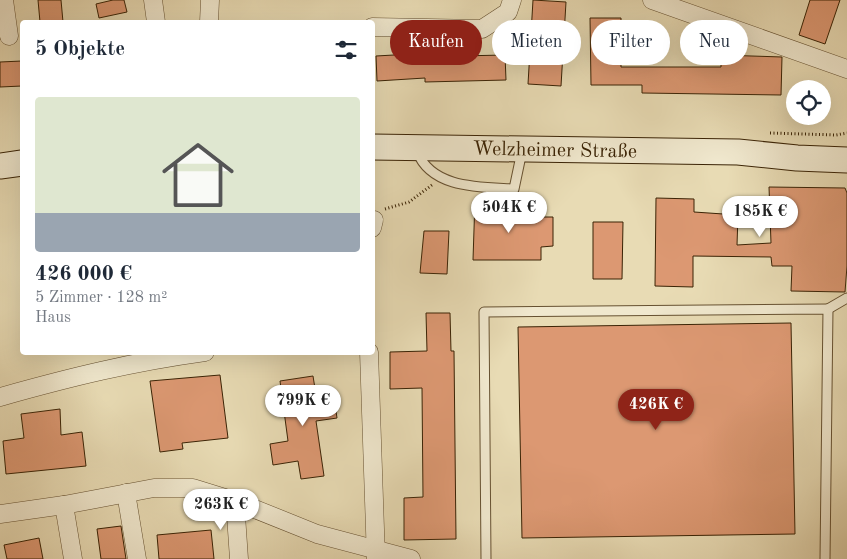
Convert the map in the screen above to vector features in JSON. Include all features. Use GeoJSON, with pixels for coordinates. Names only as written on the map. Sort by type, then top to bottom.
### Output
{"type":"FeatureCollection","features":[{"type":"Feature","properties":{"kind":"main road","name":"Welzheimer Straße"},"geometry":{"type":"LineString","coordinates":[[738,152],[798,146],[847,147]]}},
{"type":"Feature","properties":{"kind":"main road","name":"Welzheimer Straße"},"geometry":{"type":"LineString","coordinates":[[375,147],[738,152],[847,160]]}},
{"type":"Feature","properties":{"kind":"main road"},"geometry":{"type":"LineString","coordinates":[[0,166],[20,163]]}},
{"type":"Feature","properties":{"kind":"street"},"geometry":{"type":"LineString","coordinates":[[4,0],[10,36]]}},
{"type":"Feature","properties":{"kind":"street"},"geometry":{"type":"LineString","coordinates":[[153,0],[156,20]]}},
{"type":"Feature","properties":{"kind":"street"},"geometry":{"type":"LineString","coordinates":[[209,20],[210,0]]}},
{"type":"Feature","properties":{"kind":"street"},"geometry":{"type":"LineString","coordinates":[[375,27],[482,29],[508,12],[512,0]]}},
{"type":"Feature","properties":{"kind":"street"},"geometry":{"type":"LineString","coordinates":[[652,0],[847,69]]}},
{"type":"Feature","properties":{"kind":"street"},"geometry":{"type":"LineString","coordinates":[[0,397],[84,373],[143,360],[182,355]]}},
{"type":"Feature","properties":{"kind":"street"},"geometry":{"type":"LineString","coordinates":[[369,355],[376,555]]}},
{"type":"Feature","properties":{"kind":"street"},"geometry":{"type":"LineString","coordinates":[[0,514],[64,505],[154,488],[193,488],[236,501],[317,534],[376,555],[411,559]]}},
{"type":"Feature","properties":{"kind":"street"},"geometry":{"type":"LineString","coordinates":[[126,493],[137,559]]}},
{"type":"Feature","properties":{"kind":"street"},"geometry":{"type":"LineString","coordinates":[[236,501],[240,559]]}},
{"type":"Feature","properties":{"kind":"street"},"geometry":{"type":"LineString","coordinates":[[64,505],[73,559]]}},
{"type":"Feature","properties":{"kind":"lane"},"geometry":{"type":"LineString","coordinates":[[416,147],[420,157],[431,170],[460,186],[514,189],[523,148]]}},
{"type":"Feature","properties":{"kind":"lane"},"geometry":{"type":"LineString","coordinates":[[486,559],[484,312],[828,309],[847,298]]}},
{"type":"Feature","properties":{"kind":"lane"},"geometry":{"type":"LineString","coordinates":[[825,559],[828,309]]}},
{"type":"Feature","properties":{"kind":"path"},"geometry":{"type":"LineString","coordinates":[[375,222],[387,207],[409,202],[428,190],[441,176]]}},
{"type":"Feature","properties":{"kind":"building"},"geometry":{"type":"Polygon","coordinates":[[[38,0],[61,0],[63,20],[40,20],[38,0]]]}},
{"type":"Feature","properties":{"kind":"building"},"geometry":{"type":"Polygon","coordinates":[[[113,0],[124,0],[127,12],[99,18],[96,4],[113,0]]]}},
{"type":"Feature","properties":{"kind":"building"},"geometry":{"type":"Polygon","coordinates":[[[533,0],[566,2],[565,20],[532,20],[533,0]]]}},
{"type":"Feature","properties":{"kind":"building"},"geometry":{"type":"Polygon","coordinates":[[[810,0],[840,0],[825,44],[799,35],[810,0]]]}},
{"type":"Feature","properties":{"kind":"building"},"geometry":{"type":"Polygon","coordinates":[[[590,18],[621,18],[621,20],[591,20],[591,65],[621,65],[621,67],[721,67],[721,65],[748,65],[748,56],[782,57],[781,95],[642,93],[642,85],[591,85],[590,18]]]}},
{"type":"Feature","properties":{"kind":"building"},"geometry":{"type":"Polygon","coordinates":[[[390,55],[390,65],[482,65],[482,55],[492,55],[492,65],[505,65],[506,80],[425,82],[425,78],[377,81],[376,56],[390,55]]]}},
{"type":"Feature","properties":{"kind":"building"},"geometry":{"type":"Polygon","coordinates":[[[20,61],[20,86],[0,87],[0,62],[20,61]]]}},
{"type":"Feature","properties":{"kind":"building"},"geometry":{"type":"Polygon","coordinates":[[[529,65],[562,65],[561,86],[528,84],[529,65]]]}},
{"type":"Feature","properties":{"kind":"building"},"geometry":{"type":"Polygon","coordinates":[[[769,187],[845,188],[847,193],[847,266],[845,292],[791,291],[792,266],[772,266],[771,257],[693,256],[693,287],[655,286],[656,198],[694,199],[694,212],[738,215],[737,245],[771,243],[769,187]]]}},
{"type":"Feature","properties":{"kind":"building"},"geometry":{"type":"Polygon","coordinates":[[[496,198],[497,213],[540,213],[541,217],[553,217],[553,246],[541,247],[541,260],[473,260],[475,199],[496,198]]]}},
{"type":"Feature","properties":{"kind":"building"},"geometry":{"type":"Polygon","coordinates":[[[593,222],[623,222],[622,279],[593,279],[593,222]]]}},
{"type":"Feature","properties":{"kind":"building"},"geometry":{"type":"Polygon","coordinates":[[[424,231],[449,231],[447,274],[420,273],[424,231]]]}},
{"type":"Feature","properties":{"kind":"building"},"geometry":{"type":"Polygon","coordinates":[[[426,313],[450,313],[451,351],[454,351],[456,539],[404,540],[404,498],[423,497],[422,388],[390,389],[390,352],[427,351],[426,313]]]}},
{"type":"Feature","properties":{"kind":"building"},"geometry":{"type":"Polygon","coordinates":[[[791,323],[795,534],[522,538],[518,327],[791,323]]]}},
{"type":"Feature","properties":{"kind":"building"},"geometry":{"type":"Polygon","coordinates":[[[220,375],[228,438],[182,443],[183,449],[160,452],[150,381],[220,375]]]}},
{"type":"Feature","properties":{"kind":"building"},"geometry":{"type":"Polygon","coordinates":[[[313,376],[317,401],[334,398],[337,418],[316,421],[324,476],[301,479],[298,461],[273,465],[270,444],[288,441],[280,381],[313,376]]]}},
{"type":"Feature","properties":{"kind":"building"},"geometry":{"type":"Polygon","coordinates":[[[60,409],[61,435],[82,432],[86,466],[6,474],[3,441],[24,438],[21,414],[60,409]]]}},
{"type":"Feature","properties":{"kind":"building"},"geometry":{"type":"Polygon","coordinates":[[[121,526],[126,559],[101,559],[97,529],[121,526]]]}},
{"type":"Feature","properties":{"kind":"building"},"geometry":{"type":"Polygon","coordinates":[[[211,530],[214,559],[159,559],[157,535],[211,530]]]}},
{"type":"Feature","properties":{"kind":"building"},"geometry":{"type":"Polygon","coordinates":[[[39,538],[43,559],[7,559],[4,545],[39,538]]]}}]}
